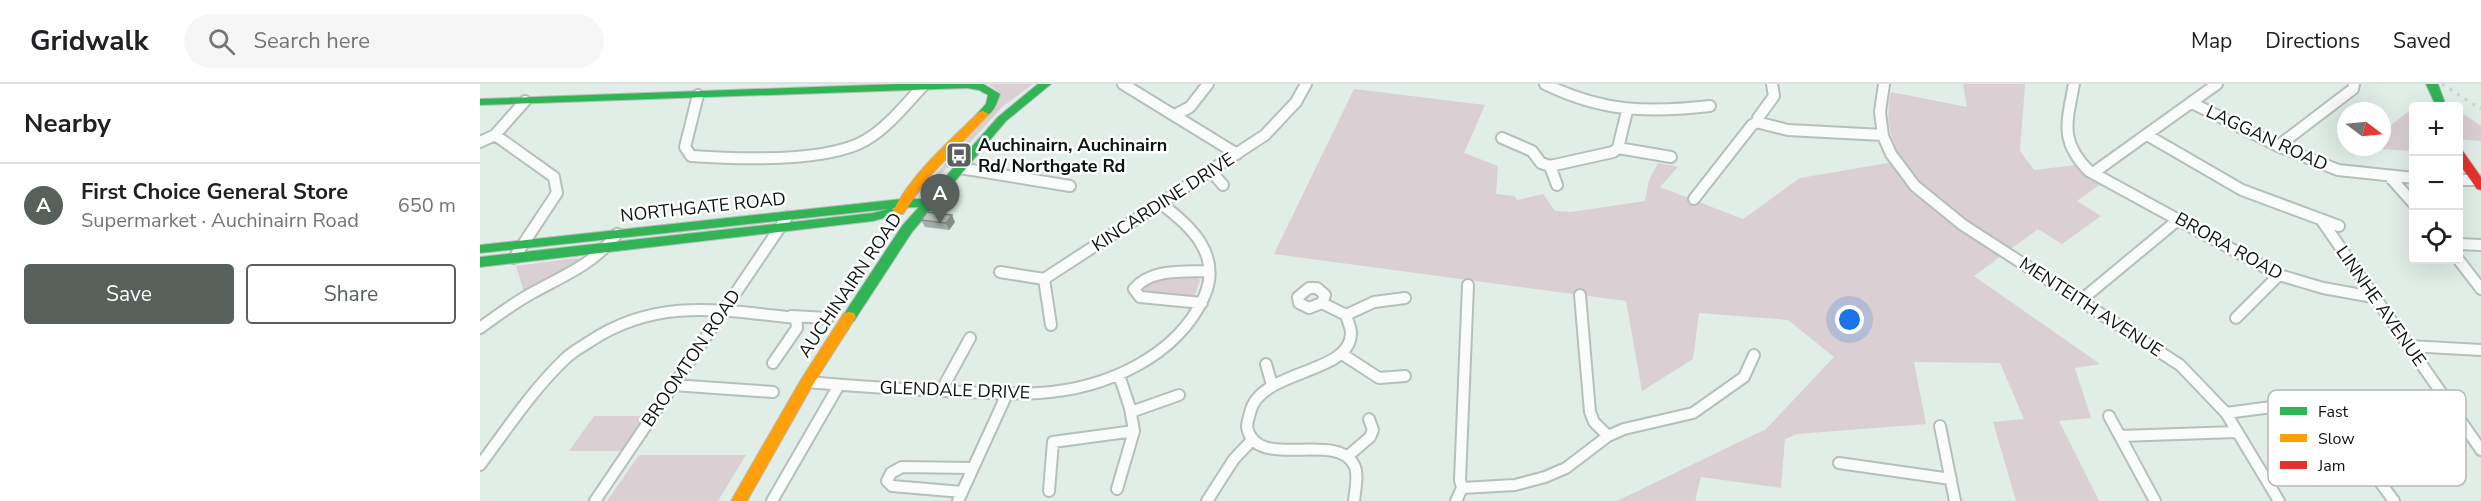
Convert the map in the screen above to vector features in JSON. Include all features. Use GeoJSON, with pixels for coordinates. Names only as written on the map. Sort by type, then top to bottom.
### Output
{"type":"FeatureCollection","features":[{"type":"Feature","properties":{"kind":"street","name":"AUCHINAIRN ROAD"},"geometry":{"type":"LineString","coordinates":[[739,501],[807,382],[907,229],[1002,119],[1045,84]]}},
{"type":"Feature","properties":{"kind":"street"},"geometry":{"type":"LineString","coordinates":[[1123,84],[1237,154]]}},
{"type":"Feature","properties":{"kind":"street"},"geometry":{"type":"LineString","coordinates":[[1174,115],[1190,107],[1208,84]]}},
{"type":"Feature","properties":{"kind":"street","name":"KINCARDINE DRIVE"},"geometry":{"type":"LineString","coordinates":[[1044,279],[1274,128],[1296,102],[1306,84]]}},
{"type":"Feature","properties":{"kind":"street"},"geometry":{"type":"LineString","coordinates":[[1545,84],[1570,98],[1627,111],[1652,112],[1710,106]]}},
{"type":"Feature","properties":{"kind":"street"},"geometry":{"type":"LineString","coordinates":[[1762,123],[1758,118],[1774,96],[1772,84]]}},
{"type":"Feature","properties":{"kind":"street"},"geometry":{"type":"LineString","coordinates":[[1694,199],[1752,125],[1762,123],[1788,130],[1882,135],[1880,116],[1884,84]]}},
{"type":"Feature","properties":{"kind":"street","name":"BRORA ROAD"},"geometry":{"type":"LineString","coordinates":[[2074,84],[2066,135],[2067,144],[2072,155],[2093,173],[2279,275],[2323,288],[2373,297]]}},
{"type":"Feature","properties":{"kind":"street"},"geometry":{"type":"LineString","coordinates":[[2093,173],[2217,84]]}},
{"type":"Feature","properties":{"kind":"street"},"geometry":{"type":"LineString","coordinates":[[2278,146],[2353,89],[2354,84]]}},
{"type":"Feature","properties":{"kind":"street"},"geometry":{"type":"LineString","coordinates":[[2432,84],[2439,102]]}},
{"type":"Feature","properties":{"kind":"street"},"geometry":{"type":"LineString","coordinates":[[480,102],[923,86],[978,85],[988,88],[994,94],[991,105],[900,207]]}},
{"type":"Feature","properties":{"kind":"street"},"geometry":{"type":"LineString","coordinates":[[698,95],[685,147],[691,156],[712,158],[824,154],[856,146],[873,135],[923,86]]}},
{"type":"Feature","properties":{"kind":"street"},"geometry":{"type":"LineString","coordinates":[[480,142],[495,135],[525,101]]}},
{"type":"Feature","properties":{"kind":"street","name":"LAGGAN ROAD"},"geometry":{"type":"LineString","coordinates":[[2192,103],[2278,146],[2338,170],[2409,178]]}},
{"type":"Feature","properties":{"kind":"street"},"geometry":{"type":"LineString","coordinates":[[1502,138],[1532,151],[1541,162],[1550,166],[1613,152],[1618,148],[1627,111]]}},
{"type":"Feature","properties":{"kind":"street"},"geometry":{"type":"LineString","coordinates":[[495,135],[554,177],[557,193],[514,258]]}},
{"type":"Feature","properties":{"kind":"street","name":"MENTEITH AVENUE"},"geometry":{"type":"LineString","coordinates":[[1882,135],[1897,164],[1921,192],[1947,215],[2180,365],[2226,413],[2268,483]]}},
{"type":"Feature","properties":{"kind":"street"},"geometry":{"type":"LineString","coordinates":[[2146,135],[2242,190],[2339,226]]}},
{"type":"Feature","properties":{"kind":"street"},"geometry":{"type":"LineString","coordinates":[[1618,148],[1671,157]]}},
{"type":"Feature","properties":{"kind":"street"},"geometry":{"type":"LineString","coordinates":[[2460,156],[2479,183]]}},
{"type":"Feature","properties":{"kind":"street"},"geometry":{"type":"LineString","coordinates":[[1550,166],[1557,185]]}},
{"type":"Feature","properties":{"kind":"street"},"geometry":{"type":"LineString","coordinates":[[960,168],[1070,186]]}},
{"type":"Feature","properties":{"kind":"street"},"geometry":{"type":"LineString","coordinates":[[1210,170],[1223,184]]}},
{"type":"Feature","properties":{"kind":"street"},"geometry":{"type":"LineString","coordinates":[[2390,177],[2409,198]]}},
{"type":"Feature","properties":{"kind":"street"},"geometry":{"type":"LineString","coordinates":[[2463,181],[2479,183]]}},
{"type":"Feature","properties":{"kind":"street","name":"GLENDALE DRIVE"},"geometry":{"type":"LineString","coordinates":[[807,382],[1007,394],[1054,392],[1119,375],[1154,356],[1179,335],[1202,303],[1208,283],[1206,248],[1186,222],[1160,203]]}},
{"type":"Feature","properties":{"kind":"street","name":"NORTHGATE ROAD"},"geometry":{"type":"LineString","coordinates":[[480,249],[616,234],[873,217],[900,207],[924,209]]}},
{"type":"Feature","properties":{"kind":"street"},"geometry":{"type":"LineString","coordinates":[[2080,300],[2179,219]]}},
{"type":"Feature","properties":{"kind":"street","name":"LINNHE AVENUE"},"geometry":{"type":"LineString","coordinates":[[2322,221],[2438,390]]}},
{"type":"Feature","properties":{"kind":"street","name":"NORTHGATE ROAD"},"geometry":{"type":"LineString","coordinates":[[480,262],[608,248],[784,222]]}},
{"type":"Feature","properties":{"kind":"street","name":"BROOMTON ROAD"},"geometry":{"type":"LineString","coordinates":[[595,501],[722,310],[784,222]]}},
{"type":"Feature","properties":{"kind":"street"},"geometry":{"type":"LineString","coordinates":[[480,328],[522,299],[591,262],[608,248],[616,234]]}},
{"type":"Feature","properties":{"kind":"street"},"geometry":{"type":"LineString","coordinates":[[2463,244],[2481,244]]}},
{"type":"Feature","properties":{"kind":"street"},"geometry":{"type":"LineString","coordinates":[[2462,264],[2481,290]]}},
{"type":"Feature","properties":{"kind":"street"},"geometry":{"type":"LineString","coordinates":[[1202,303],[1140,297],[1134,289],[1137,281],[1147,276],[1209,271]]}},
{"type":"Feature","properties":{"kind":"street"},"geometry":{"type":"LineString","coordinates":[[1000,272],[1044,279],[1051,325]]}},
{"type":"Feature","properties":{"kind":"street"},"geometry":{"type":"LineString","coordinates":[[2236,318],[2279,275]]}},
{"type":"Feature","properties":{"kind":"street"},"geometry":{"type":"LineString","coordinates":[[1456,501],[1462,488],[1460,480],[1468,285]]}},
{"type":"Feature","properties":{"kind":"street"},"geometry":{"type":"LineString","coordinates":[[1580,295],[1590,412],[1594,422],[1608,436]]}},
{"type":"Feature","properties":{"kind":"street"},"geometry":{"type":"LineString","coordinates":[[1346,315],[1357,307],[1381,299],[1405,298]]}},
{"type":"Feature","properties":{"kind":"street"},"geometry":{"type":"LineString","coordinates":[[1322,303],[1346,315],[1351,334],[1342,354],[1316,368],[1272,385],[1252,403],[1247,426],[1254,439],[1268,447],[1283,451],[1332,449],[1348,456],[1356,467],[1354,501]]}},
{"type":"Feature","properties":{"kind":"street"},"geometry":{"type":"LineString","coordinates":[[480,465],[537,391],[567,357],[607,330],[647,314],[685,310],[722,310],[828,318]]}},
{"type":"Feature","properties":{"kind":"street"},"geometry":{"type":"LineString","coordinates":[[773,363],[797,328],[796,318],[791,316]]}},
{"type":"Feature","properties":{"kind":"street"},"geometry":{"type":"LineString","coordinates":[[942,391],[970,338]]}},
{"type":"Feature","properties":{"kind":"street"},"geometry":{"type":"LineString","coordinates":[[2409,346],[2481,350]]}},
{"type":"Feature","properties":{"kind":"street"},"geometry":{"type":"LineString","coordinates":[[1342,354],[1379,378],[1405,376]]}},
{"type":"Feature","properties":{"kind":"street"},"geometry":{"type":"LineString","coordinates":[[1462,488],[1515,485],[1545,477],[1566,468],[1608,436],[1624,429],[1693,413],[1744,377],[1754,355]]}},
{"type":"Feature","properties":{"kind":"street"},"geometry":{"type":"LineString","coordinates":[[1266,364],[1272,385]]}},
{"type":"Feature","properties":{"kind":"street"},"geometry":{"type":"LineString","coordinates":[[1117,489],[1134,431],[1131,412],[1119,375]]}},
{"type":"Feature","properties":{"kind":"street"},"geometry":{"type":"LineString","coordinates":[[673,385],[773,392]]}},
{"type":"Feature","properties":{"kind":"street"},"geometry":{"type":"LineString","coordinates":[[772,501],[839,385]]}},
{"type":"Feature","properties":{"kind":"street"},"geometry":{"type":"LineString","coordinates":[[972,468],[902,467],[891,473],[887,481],[892,486],[960,496],[1007,394]]}},
{"type":"Feature","properties":{"kind":"street"},"geometry":{"type":"LineString","coordinates":[[1131,412],[1179,395]]}},
{"type":"Feature","properties":{"kind":"street"},"geometry":{"type":"LineString","coordinates":[[2226,413],[2268,408]]}},
{"type":"Feature","properties":{"kind":"street"},"geometry":{"type":"LineString","coordinates":[[2109,416],[2155,501]]}},
{"type":"Feature","properties":{"kind":"street"},"geometry":{"type":"LineString","coordinates":[[1348,456],[1370,437],[1373,430],[1369,419]]}},
{"type":"Feature","properties":{"kind":"street"},"geometry":{"type":"LineString","coordinates":[[1940,426],[1955,501]]}},
{"type":"Feature","properties":{"kind":"street","name":"LINNHE AVENUE"},"geometry":{"type":"LineString","coordinates":[[2466,429],[2481,450]]}},
{"type":"Feature","properties":{"kind":"street"},"geometry":{"type":"LineString","coordinates":[[1049,491],[1053,442],[1134,431]]}},
{"type":"Feature","properties":{"kind":"street"},"geometry":{"type":"LineString","coordinates":[[2120,436],[2236,432]]}},
{"type":"Feature","properties":{"kind":"street"},"geometry":{"type":"LineString","coordinates":[[1207,501],[1234,459],[1254,439]]}},
{"type":"Feature","properties":{"kind":"street"},"geometry":{"type":"LineString","coordinates":[[1839,463],[1951,479]]}},
{"type":"Feature","properties":{"kind":"street","name":"MENTEITH AVENUE"},"geometry":{"type":"LineString","coordinates":[[2270,486],[2279,501]]}},
{"type":"Feature","properties":{"kind":"street"},"geometry":{"type":"LineString","coordinates":[[2383,486],[2394,501]]}},
{"type":"Feature","properties":{"kind":"shaded area"},"geometry":{"type":"Polygon","coordinates":[[[989,84],[1033,84],[1002,107],[923,194],[919,193],[996,106],[1000,93],[989,84]]]}},
{"type":"Feature","properties":{"kind":"shaded area"},"geometry":{"type":"Polygon","coordinates":[[[1963,84],[2025,84],[2020,151],[2034,170],[2076,165],[2102,183],[2077,201],[2101,216],[2062,244],[2038,229],[1974,276],[2100,364],[2075,368],[2091,418],[2059,421],[2099,501],[2016,501],[1993,422],[2024,419],[2000,363],[1914,362],[1926,424],[1797,434],[1785,439],[1781,488],[1701,477],[1695,501],[1617,501],[1766,429],[1834,357],[1788,320],[1699,313],[1693,359],[1642,391],[1626,301],[1274,254],[1354,89],[1485,105],[1464,153],[1498,166],[1496,194],[1514,196],[1517,200],[1543,194],[1555,211],[1571,212],[1645,201],[1649,180],[1658,163],[1678,167],[1660,187],[1743,219],[1800,178],[1900,161],[1890,127],[1888,111],[1891,92],[1967,107],[1963,84]]]}},
{"type":"Feature","properties":{"kind":"shaded area"},"geometry":{"type":"Polygon","coordinates":[[[2409,111],[2409,151],[2391,150],[2391,125],[2409,111]]]}},
{"type":"Feature","properties":{"kind":"shaded area"},"geometry":{"type":"Polygon","coordinates":[[[2463,114],[2481,126],[2481,141],[2463,139],[2463,114]]]}},
{"type":"Feature","properties":{"kind":"shaded area"},"geometry":{"type":"Polygon","coordinates":[[[577,258],[581,260],[577,265],[524,292],[516,266],[577,258]]]}},
{"type":"Feature","properties":{"kind":"shaded area"},"geometry":{"type":"Polygon","coordinates":[[[1193,276],[1200,281],[1194,297],[1152,296],[1141,291],[1141,285],[1154,279],[1193,276]]]}},
{"type":"Feature","properties":{"kind":"shaded area"},"geometry":{"type":"Polygon","coordinates":[[[594,416],[644,416],[621,451],[569,451],[594,416]]]}},
{"type":"Feature","properties":{"kind":"shaded area"},"geometry":{"type":"Polygon","coordinates":[[[639,455],[746,455],[718,501],[607,501],[639,455]]]}},
{"type":"Feature","properties":{"kind":"building"},"geometry":{"type":"Polygon","coordinates":[[[927,212],[952,215],[946,223],[921,220],[927,212]]]}},
{"type":"Feature","properties":{"kind":"railway"},"geometry":{"type":"LineString","coordinates":[[2442,84],[2481,109]]}},
{"type":"Feature","properties":{"kind":"traffic: fast"},"geometry":{"type":"LineString","coordinates":[[849,317],[907,229],[1002,119],[1045,84]]}},
{"type":"Feature","properties":{"kind":"traffic: fast"},"geometry":{"type":"LineString","coordinates":[[2432,84],[2439,102]]}},
{"type":"Feature","properties":{"kind":"traffic: fast"},"geometry":{"type":"LineString","coordinates":[[480,102],[967,85],[982,87],[994,94],[991,105],[983,114]]}},
{"type":"Feature","properties":{"kind":"traffic: fast"},"geometry":{"type":"LineString","coordinates":[[480,249],[902,203],[929,203]]}},
{"type":"Feature","properties":{"kind":"traffic: fast"},"geometry":{"type":"LineString","coordinates":[[480,262],[873,217],[891,212]]}},
{"type":"Feature","properties":{"kind":"traffic: slow"},"geometry":{"type":"LineString","coordinates":[[899,211],[924,176],[983,114]]}},
{"type":"Feature","properties":{"kind":"traffic: slow"},"geometry":{"type":"LineString","coordinates":[[739,501],[807,382],[849,317]]}},
{"type":"Feature","properties":{"kind":"traffic: jam"},"geometry":{"type":"LineString","coordinates":[[2460,156],[2481,186]]}},
{"type":"Feature","properties":{"kind":"place","name":"Auchinairn, Auchinairn Rd/ Northgate Rd"},"geometry":{"type":"Point","coordinates":[959,155]}},
{"type":"Feature","properties":{"kind":"place","name":"First Choice General Store"},"geometry":{"type":"Point","coordinates":[940,224]}}]}
